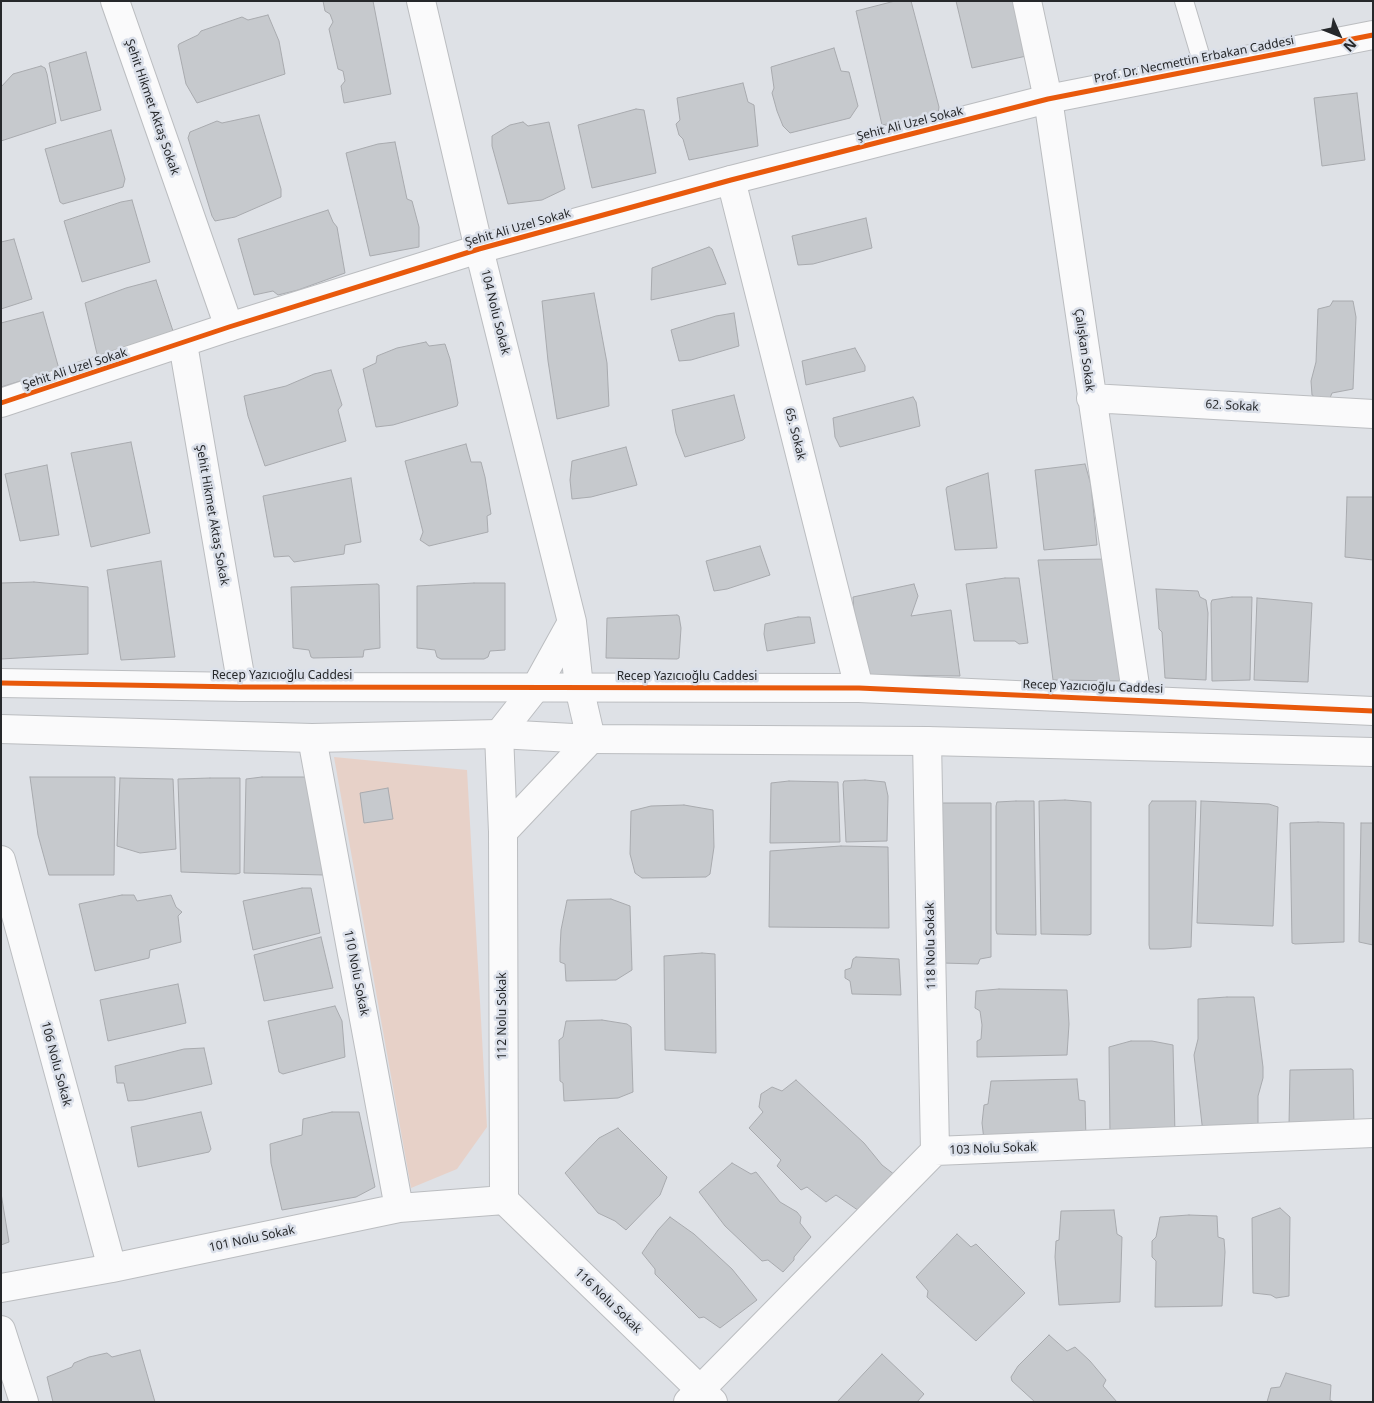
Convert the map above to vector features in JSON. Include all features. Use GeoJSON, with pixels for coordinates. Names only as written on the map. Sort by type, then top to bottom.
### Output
{"type":"FeatureCollection","features":[{"type":"Feature","properties":{"kind":"street","name":"Şehit Hikmet Aktaş Sokak"},"geometry":{"type":"LineString","coordinates":[[115,1],[229,327]]}},
{"type":"Feature","properties":{"kind":"street","name":"104 Nolu Sokak"},"geometry":{"type":"LineString","coordinates":[[422,1],[479,248],[572,622],[579,687],[591,739]]}},
{"type":"Feature","properties":{"kind":"street","name":"Çalışkan Sokak"},"geometry":{"type":"LineString","coordinates":[[1027,1],[1048,99],[1137,699]]}},
{"type":"Feature","properties":{"kind":"street","name":"Prof. Dr. Necmettin Erbakan Caddesi"},"geometry":{"type":"LineString","coordinates":[[1048,99],[1373,35]]}},
{"type":"Feature","properties":{"kind":"street","name":"Şehit Ali Uzel Sokak"},"geometry":{"type":"LineString","coordinates":[[1,403],[183,344],[229,327],[479,248],[731,180],[1048,99]]}},
{"type":"Feature","properties":{"kind":"street","name":"65. Sokak"},"geometry":{"type":"LineString","coordinates":[[731,180],[859,688]]}},
{"type":"Feature","properties":{"kind":"street","name":"Şehit Hikmet Aktaş Sokak"},"geometry":{"type":"LineString","coordinates":[[183,344],[242,687]]}},
{"type":"Feature","properties":{"kind":"street","name":"62. Sokak"},"geometry":{"type":"LineString","coordinates":[[1091,398],[1373,414]]}},
{"type":"Feature","properties":{"kind":"street"},"geometry":{"type":"LineString","coordinates":[[499,734],[536,687],[572,622]]}},
{"type":"Feature","properties":{"kind":"street","name":"Recep Yazıcıoğlu Caddesi"},"geometry":{"type":"LineString","coordinates":[[1,683],[242,687],[859,688],[1373,711]]}},
{"type":"Feature","properties":{"kind":"street"},"geometry":{"type":"LineString","coordinates":[[1,729],[312,738],[499,734],[591,739],[927,740],[1373,752]]}},
{"type":"Feature","properties":{"kind":"street","name":"112 Nolu Sokak"},"geometry":{"type":"LineString","coordinates":[[499,734],[503,832],[504,1200]]}},
{"type":"Feature","properties":{"kind":"street","name":"110 Nolu Sokak"},"geometry":{"type":"LineString","coordinates":[[312,738],[399,1208]]}},
{"type":"Feature","properties":{"kind":"street"},"geometry":{"type":"LineString","coordinates":[[503,832],[591,739]]}},
{"type":"Feature","properties":{"kind":"street","name":"118 Nolu Sokak"},"geometry":{"type":"LineString","coordinates":[[927,740],[935,1151]]}},
{"type":"Feature","properties":{"kind":"street","name":"106 Nolu Sokak"},"geometry":{"type":"LineString","coordinates":[[1,860],[112,1268]]}},
{"type":"Feature","properties":{"kind":"street","name":"103 Nolu Sokak"},"geometry":{"type":"LineString","coordinates":[[701,1398],[935,1151],[1373,1133]]}},
{"type":"Feature","properties":{"kind":"street","name":"101 Nolu Sokak"},"geometry":{"type":"LineString","coordinates":[[1,1288],[112,1268],[399,1208],[504,1200]]}},
{"type":"Feature","properties":{"kind":"street","name":"116 Nolu Sokak"},"geometry":{"type":"LineString","coordinates":[[504,1200],[701,1398]]}},
{"type":"Feature","properties":{"kind":"street"},"geometry":{"type":"LineString","coordinates":[[1,1330],[24,1402]]}},
{"type":"Feature","properties":{"kind":"lane"},"geometry":{"type":"LineString","coordinates":[[1184,1],[1204,68]]}},
{"type":"Feature","properties":{"kind":"shaded area"},"geometry":{"type":"Polygon","coordinates":[[[334,757],[467,770],[487,1127],[457,1169],[411,1188],[334,757]]]}},
{"type":"Feature","properties":{"kind":"building"},"geometry":{"type":"Polygon","coordinates":[[[323,1],[373,1],[391,94],[344,103],[341,86],[345,81],[343,71],[338,69],[329,29],[333,22],[330,14],[325,11],[323,1]]]}},
{"type":"Feature","properties":{"kind":"building"},"geometry":{"type":"Polygon","coordinates":[[[895,1],[911,1],[939,107],[938,114],[882,125],[856,11],[895,1]]]}},
{"type":"Feature","properties":{"kind":"building"},"geometry":{"type":"Polygon","coordinates":[[[956,1],[1021,1],[1031,55],[972,68],[956,1]]]}},
{"type":"Feature","properties":{"kind":"building"},"geometry":{"type":"Polygon","coordinates":[[[268,15],[279,41],[285,74],[197,103],[186,84],[179,44],[198,35],[201,31],[242,17],[248,20],[268,15]]]}},
{"type":"Feature","properties":{"kind":"building"},"geometry":{"type":"Polygon","coordinates":[[[834,48],[841,71],[849,72],[858,106],[850,118],[790,133],[783,126],[777,111],[772,93],[774,88],[771,67],[834,48]]]}},
{"type":"Feature","properties":{"kind":"building"},"geometry":{"type":"Polygon","coordinates":[[[86,52],[101,110],[61,121],[49,63],[86,52]]]}},
{"type":"Feature","properties":{"kind":"building"},"geometry":{"type":"Polygon","coordinates":[[[41,66],[45,68],[47,74],[56,123],[1,141],[1,87],[13,74],[41,66]]]}},
{"type":"Feature","properties":{"kind":"building"},"geometry":{"type":"Polygon","coordinates":[[[743,83],[748,102],[754,105],[758,146],[689,160],[676,124],[680,120],[677,98],[743,83]]]}},
{"type":"Feature","properties":{"kind":"building"},"geometry":{"type":"Polygon","coordinates":[[[1357,93],[1365,160],[1322,166],[1314,98],[1357,93]]]}},
{"type":"Feature","properties":{"kind":"building"},"geometry":{"type":"Polygon","coordinates":[[[636,109],[644,110],[656,173],[592,188],[578,125],[636,109]]]}},
{"type":"Feature","properties":{"kind":"building"},"geometry":{"type":"Polygon","coordinates":[[[259,115],[281,189],[281,197],[235,217],[215,221],[188,138],[190,132],[217,121],[222,123],[259,115]]]}},
{"type":"Feature","properties":{"kind":"building"},"geometry":{"type":"Polygon","coordinates":[[[523,122],[528,126],[549,122],[565,189],[542,200],[508,204],[492,146],[492,136],[510,125],[523,122]]]}},
{"type":"Feature","properties":{"kind":"building"},"geometry":{"type":"Polygon","coordinates":[[[111,130],[125,179],[123,187],[63,204],[60,202],[45,149],[111,130]]]}},
{"type":"Feature","properties":{"kind":"building"},"geometry":{"type":"Polygon","coordinates":[[[395,142],[407,199],[412,201],[419,227],[419,247],[370,256],[346,153],[378,144],[395,142]]]}},
{"type":"Feature","properties":{"kind":"building"},"geometry":{"type":"Polygon","coordinates":[[[132,200],[150,262],[82,282],[64,221],[132,200]]]}},
{"type":"Feature","properties":{"kind":"building"},"geometry":{"type":"Polygon","coordinates":[[[328,210],[337,227],[345,273],[278,295],[273,291],[254,295],[238,239],[328,210]]]}},
{"type":"Feature","properties":{"kind":"building"},"geometry":{"type":"Polygon","coordinates":[[[866,218],[872,248],[813,264],[798,265],[792,236],[866,218]]]}},
{"type":"Feature","properties":{"kind":"building"},"geometry":{"type":"Polygon","coordinates":[[[14,239],[32,299],[1,309],[1,242],[14,239]]]}},
{"type":"Feature","properties":{"kind":"building"},"geometry":{"type":"Polygon","coordinates":[[[709,247],[712,249],[726,284],[651,300],[652,268],[709,247]]]}},
{"type":"Feature","properties":{"kind":"building"},"geometry":{"type":"Polygon","coordinates":[[[156,280],[173,331],[98,358],[85,303],[126,288],[156,280]]]}},
{"type":"Feature","properties":{"kind":"building"},"geometry":{"type":"Polygon","coordinates":[[[594,293],[607,363],[609,406],[557,419],[548,361],[542,301],[594,293]]]}},
{"type":"Feature","properties":{"kind":"building"},"geometry":{"type":"Polygon","coordinates":[[[1333,301],[1353,301],[1356,317],[1353,389],[1332,393],[1330,398],[1318,399],[1312,395],[1311,381],[1316,362],[1318,309],[1330,306],[1333,301]]]}},
{"type":"Feature","properties":{"kind":"building"},"geometry":{"type":"Polygon","coordinates":[[[43,312],[59,369],[1,387],[1,323],[43,312]]]}},
{"type":"Feature","properties":{"kind":"building"},"geometry":{"type":"Polygon","coordinates":[[[734,313],[739,346],[691,360],[679,361],[671,330],[716,316],[734,313]]]}},
{"type":"Feature","properties":{"kind":"building"},"geometry":{"type":"Polygon","coordinates":[[[426,342],[429,346],[445,344],[450,359],[457,406],[393,425],[376,427],[363,369],[376,363],[377,356],[397,348],[426,342]]]}},
{"type":"Feature","properties":{"kind":"building"},"geometry":{"type":"Polygon","coordinates":[[[855,348],[865,366],[865,371],[806,385],[802,361],[855,348]]]}},
{"type":"Feature","properties":{"kind":"building"},"geometry":{"type":"Polygon","coordinates":[[[331,370],[342,405],[338,410],[346,441],[265,466],[248,416],[244,396],[286,386],[314,374],[331,370]]]}},
{"type":"Feature","properties":{"kind":"building"},"geometry":{"type":"Polygon","coordinates":[[[734,395],[745,438],[685,457],[676,433],[672,410],[734,395]]]}},
{"type":"Feature","properties":{"kind":"building"},"geometry":{"type":"Polygon","coordinates":[[[913,397],[916,402],[920,426],[840,447],[835,437],[833,418],[913,397]]]}},
{"type":"Feature","properties":{"kind":"building"},"geometry":{"type":"Polygon","coordinates":[[[131,442],[150,533],[91,547],[71,453],[131,442]]]}},
{"type":"Feature","properties":{"kind":"building"},"geometry":{"type":"Polygon","coordinates":[[[466,444],[471,462],[481,462],[485,477],[491,514],[487,516],[488,532],[429,546],[420,540],[423,532],[405,461],[466,444]]]}},
{"type":"Feature","properties":{"kind":"building"},"geometry":{"type":"Polygon","coordinates":[[[626,447],[637,485],[591,497],[572,499],[570,480],[572,461],[626,447]]]}},
{"type":"Feature","properties":{"kind":"building"},"geometry":{"type":"Polygon","coordinates":[[[1085,464],[1091,485],[1097,545],[1044,550],[1035,470],[1085,464]]]}},
{"type":"Feature","properties":{"kind":"building"},"geometry":{"type":"Polygon","coordinates":[[[47,465],[59,535],[20,541],[5,474],[47,465]]]}},
{"type":"Feature","properties":{"kind":"building"},"geometry":{"type":"Polygon","coordinates":[[[988,473],[997,548],[955,550],[946,489],[947,487],[988,473]]]}},
{"type":"Feature","properties":{"kind":"building"},"geometry":{"type":"Polygon","coordinates":[[[351,478],[361,542],[345,545],[344,554],[294,562],[289,556],[274,557],[263,496],[351,478]]]}},
{"type":"Feature","properties":{"kind":"building"},"geometry":{"type":"Polygon","coordinates":[[[1347,497],[1373,497],[1373,560],[1345,557],[1347,497]]]}},
{"type":"Feature","properties":{"kind":"building"},"geometry":{"type":"Polygon","coordinates":[[[760,546],[770,575],[727,589],[714,591],[706,561],[760,546]]]}},
{"type":"Feature","properties":{"kind":"building"},"geometry":{"type":"Polygon","coordinates":[[[1110,559],[1125,681],[1053,680],[1038,560],[1110,559]]]}},
{"type":"Feature","properties":{"kind":"building"},"geometry":{"type":"Polygon","coordinates":[[[161,561],[175,657],[121,660],[107,570],[161,561]]]}},
{"type":"Feature","properties":{"kind":"building"},"geometry":{"type":"Polygon","coordinates":[[[1005,578],[1019,578],[1028,643],[1019,644],[1015,641],[974,641],[966,584],[1005,578]]]}},
{"type":"Feature","properties":{"kind":"building"},"geometry":{"type":"Polygon","coordinates":[[[34,582],[88,587],[88,654],[1,659],[1,583],[34,582]]]}},
{"type":"Feature","properties":{"kind":"building"},"geometry":{"type":"Polygon","coordinates":[[[505,583],[505,650],[490,651],[488,657],[484,659],[441,659],[437,657],[435,650],[417,648],[417,586],[505,583]]]}},
{"type":"Feature","properties":{"kind":"building"},"geometry":{"type":"Polygon","coordinates":[[[914,584],[918,596],[911,616],[951,610],[960,676],[868,675],[854,614],[853,597],[914,584]]]}},
{"type":"Feature","properties":{"kind":"building"},"geometry":{"type":"Polygon","coordinates":[[[379,585],[380,648],[364,650],[363,657],[313,658],[309,650],[293,648],[291,587],[379,585]]]}},
{"type":"Feature","properties":{"kind":"building"},"geometry":{"type":"Polygon","coordinates":[[[1156,589],[1198,591],[1200,597],[1206,600],[1208,613],[1206,680],[1165,678],[1162,632],[1159,629],[1156,589]]]}},
{"type":"Feature","properties":{"kind":"building"},"geometry":{"type":"Polygon","coordinates":[[[1252,597],[1250,680],[1212,681],[1211,603],[1212,600],[1252,597]]]}},
{"type":"Feature","properties":{"kind":"building"},"geometry":{"type":"Polygon","coordinates":[[[1257,598],[1312,603],[1308,682],[1254,680],[1257,598]]]}},
{"type":"Feature","properties":{"kind":"building"},"geometry":{"type":"Polygon","coordinates":[[[679,616],[681,628],[679,658],[606,658],[607,618],[679,616]]]}},
{"type":"Feature","properties":{"kind":"building"},"geometry":{"type":"Polygon","coordinates":[[[798,617],[810,617],[815,643],[767,651],[764,634],[765,624],[798,617]]]}},
{"type":"Feature","properties":{"kind":"building"},"geometry":{"type":"Polygon","coordinates":[[[30,777],[115,777],[114,875],[49,875],[38,835],[30,777]]]}},
{"type":"Feature","properties":{"kind":"building"},"geometry":{"type":"Polygon","coordinates":[[[262,777],[311,777],[324,875],[244,873],[246,779],[262,777]]]}},
{"type":"Feature","properties":{"kind":"building"},"geometry":{"type":"Polygon","coordinates":[[[120,778],[173,779],[176,849],[140,853],[117,846],[120,778]]]}},
{"type":"Feature","properties":{"kind":"building"},"geometry":{"type":"Polygon","coordinates":[[[240,778],[240,873],[181,872],[178,779],[240,778]]]}},
{"type":"Feature","properties":{"kind":"building"},"geometry":{"type":"Polygon","coordinates":[[[865,780],[885,782],[888,796],[887,841],[846,842],[843,784],[844,781],[865,780]]]}},
{"type":"Feature","properties":{"kind":"building"},"geometry":{"type":"Polygon","coordinates":[[[789,781],[838,782],[840,842],[770,843],[771,783],[789,781]]]}},
{"type":"Feature","properties":{"kind":"building"},"geometry":{"type":"Polygon","coordinates":[[[388,788],[393,819],[364,823],[360,793],[388,788]]]}},
{"type":"Feature","properties":{"kind":"building"},"geometry":{"type":"Polygon","coordinates":[[[1034,801],[1036,935],[997,934],[996,930],[996,806],[997,802],[1034,801]]]}},
{"type":"Feature","properties":{"kind":"building"},"geometry":{"type":"Polygon","coordinates":[[[1039,801],[1091,802],[1091,934],[1088,935],[1041,934],[1039,801]]]}},
{"type":"Feature","properties":{"kind":"building"},"geometry":{"type":"Polygon","coordinates":[[[1152,801],[1196,801],[1191,947],[1150,949],[1149,805],[1152,801]]]}},
{"type":"Feature","properties":{"kind":"building"},"geometry":{"type":"Polygon","coordinates":[[[1201,801],[1269,804],[1278,807],[1273,926],[1197,923],[1201,801]]]}},
{"type":"Feature","properties":{"kind":"building"},"geometry":{"type":"Polygon","coordinates":[[[942,803],[991,803],[991,957],[980,959],[978,964],[942,963],[942,803]]]}},
{"type":"Feature","properties":{"kind":"building"},"geometry":{"type":"Polygon","coordinates":[[[684,805],[713,810],[714,847],[710,874],[706,877],[642,878],[635,873],[630,854],[631,811],[651,806],[684,805]]]}},
{"type":"Feature","properties":{"kind":"building"},"geometry":{"type":"Polygon","coordinates":[[[1290,823],[1344,823],[1344,942],[1295,944],[1292,943],[1290,823]]]}},
{"type":"Feature","properties":{"kind":"building"},"geometry":{"type":"Polygon","coordinates":[[[1361,823],[1373,823],[1373,945],[1359,942],[1361,823]]]}},
{"type":"Feature","properties":{"kind":"building"},"geometry":{"type":"Polygon","coordinates":[[[841,846],[888,847],[889,928],[769,927],[770,851],[841,846]]]}},
{"type":"Feature","properties":{"kind":"building"},"geometry":{"type":"Polygon","coordinates":[[[302,888],[311,888],[320,933],[253,950],[243,901],[302,888]]]}},
{"type":"Feature","properties":{"kind":"building"},"geometry":{"type":"Polygon","coordinates":[[[122,895],[134,895],[137,901],[171,895],[176,907],[182,912],[178,916],[181,942],[150,950],[149,958],[95,971],[79,904],[122,895]]]}},
{"type":"Feature","properties":{"kind":"building"},"geometry":{"type":"Polygon","coordinates":[[[611,899],[630,906],[632,970],[616,980],[566,981],[565,964],[560,962],[560,949],[561,930],[567,900],[611,899]]]}},
{"type":"Feature","properties":{"kind":"building"},"geometry":{"type":"Polygon","coordinates":[[[321,937],[333,988],[264,1001],[254,955],[321,937]]]}},
{"type":"Feature","properties":{"kind":"building"},"geometry":{"type":"Polygon","coordinates":[[[702,953],[715,954],[716,1053],[665,1050],[664,956],[702,953]]]}},
{"type":"Feature","properties":{"kind":"building"},"geometry":{"type":"Polygon","coordinates":[[[856,957],[899,959],[901,995],[852,994],[850,981],[845,978],[845,970],[851,968],[853,959],[856,957]]]}},
{"type":"Feature","properties":{"kind":"building"},"geometry":{"type":"Polygon","coordinates":[[[178,984],[186,1023],[108,1041],[100,1000],[178,984]]]}},
{"type":"Feature","properties":{"kind":"building"},"geometry":{"type":"Polygon","coordinates":[[[999,989],[1067,990],[1069,1024],[1067,1055],[977,1057],[977,1041],[981,1039],[982,1025],[980,1011],[975,1008],[976,991],[999,989]]]}},
{"type":"Feature","properties":{"kind":"building"},"geometry":{"type":"Polygon","coordinates":[[[1254,997],[1263,1067],[1263,1078],[1258,1096],[1258,1131],[1203,1133],[1194,1055],[1198,1039],[1198,999],[1254,997]]]}},
{"type":"Feature","properties":{"kind":"building"},"geometry":{"type":"Polygon","coordinates":[[[335,1006],[342,1021],[345,1057],[283,1074],[279,1072],[268,1021],[335,1006]]]}},
{"type":"Feature","properties":{"kind":"building"},"geometry":{"type":"Polygon","coordinates":[[[602,1020],[627,1024],[631,1027],[633,1092],[618,1098],[564,1101],[563,1083],[560,1081],[559,1040],[563,1037],[566,1021],[602,1020]]]}},
{"type":"Feature","properties":{"kind":"building"},"geometry":{"type":"Polygon","coordinates":[[[1131,1041],[1152,1041],[1173,1045],[1175,1135],[1110,1134],[1109,1047],[1131,1041]]]}},
{"type":"Feature","properties":{"kind":"building"},"geometry":{"type":"Polygon","coordinates":[[[204,1048],[212,1084],[143,1100],[128,1101],[124,1083],[117,1083],[115,1066],[184,1049],[204,1048]]]}},
{"type":"Feature","properties":{"kind":"building"},"geometry":{"type":"Polygon","coordinates":[[[1290,1070],[1353,1070],[1354,1127],[1289,1125],[1290,1070]]]}},
{"type":"Feature","properties":{"kind":"building"},"geometry":{"type":"Polygon","coordinates":[[[1077,1079],[1079,1100],[1085,1101],[1086,1139],[984,1140],[982,1123],[984,1105],[988,1104],[991,1081],[1077,1079]]]}},
{"type":"Feature","properties":{"kind":"building"},"geometry":{"type":"Polygon","coordinates":[[[796,1080],[864,1143],[882,1165],[895,1175],[862,1213],[836,1195],[826,1202],[807,1187],[801,1190],[777,1166],[781,1160],[749,1128],[763,1112],[759,1107],[761,1094],[772,1087],[782,1091],[796,1080]]]}},
{"type":"Feature","properties":{"kind":"building"},"geometry":{"type":"Polygon","coordinates":[[[201,1112],[211,1149],[209,1152],[138,1167],[131,1127],[201,1112]]]}},
{"type":"Feature","properties":{"kind":"building"},"geometry":{"type":"Polygon","coordinates":[[[332,1112],[359,1112],[375,1187],[356,1197],[282,1210],[271,1163],[270,1144],[302,1135],[303,1119],[332,1112]]]}},
{"type":"Feature","properties":{"kind":"building"},"geometry":{"type":"Polygon","coordinates":[[[618,1128],[667,1177],[660,1195],[626,1230],[615,1221],[598,1213],[565,1173],[599,1138],[618,1128]]]}},
{"type":"Feature","properties":{"kind":"building"},"geometry":{"type":"Polygon","coordinates":[[[732,1163],[751,1174],[756,1172],[780,1202],[797,1212],[801,1217],[800,1223],[811,1237],[783,1272],[768,1260],[762,1261],[725,1226],[699,1192],[732,1163]]]}},
{"type":"Feature","properties":{"kind":"building"},"geometry":{"type":"Polygon","coordinates":[[[1,1193],[9,1242],[1,1245],[1,1193]]]}},
{"type":"Feature","properties":{"kind":"building"},"geometry":{"type":"Polygon","coordinates":[[[1280,1208],[1290,1217],[1289,1296],[1276,1298],[1271,1295],[1253,1293],[1252,1218],[1280,1208]]]}},
{"type":"Feature","properties":{"kind":"building"},"geometry":{"type":"Polygon","coordinates":[[[1114,1210],[1117,1234],[1122,1237],[1120,1302],[1059,1305],[1055,1257],[1056,1241],[1059,1240],[1061,1211],[1114,1210]]]}},
{"type":"Feature","properties":{"kind":"building"},"geometry":{"type":"Polygon","coordinates":[[[1217,1216],[1218,1237],[1224,1239],[1225,1252],[1222,1306],[1155,1307],[1156,1261],[1152,1257],[1152,1241],[1156,1237],[1160,1217],[1217,1216]]]}},
{"type":"Feature","properties":{"kind":"building"},"geometry":{"type":"Polygon","coordinates":[[[670,1217],[694,1234],[732,1269],[757,1300],[720,1328],[704,1317],[699,1318],[655,1274],[655,1269],[642,1253],[670,1217]]]}},
{"type":"Feature","properties":{"kind":"building"},"geometry":{"type":"Polygon","coordinates":[[[957,1234],[971,1247],[976,1244],[1025,1293],[976,1341],[927,1297],[928,1291],[916,1277],[957,1234]]]}},
{"type":"Feature","properties":{"kind":"building"},"geometry":{"type":"Polygon","coordinates":[[[1049,1335],[1067,1351],[1075,1347],[1090,1361],[1106,1380],[1103,1386],[1117,1402],[1035,1402],[1012,1381],[1011,1377],[1018,1366],[1049,1335]]]}},
{"type":"Feature","properties":{"kind":"building"},"geometry":{"type":"Polygon","coordinates":[[[140,1350],[155,1402],[53,1402],[47,1377],[72,1367],[74,1363],[89,1357],[107,1353],[112,1357],[140,1350]]]}},
{"type":"Feature","properties":{"kind":"building"},"geometry":{"type":"Polygon","coordinates":[[[882,1354],[924,1394],[917,1402],[837,1402],[882,1354]]]}},
{"type":"Feature","properties":{"kind":"building"},"geometry":{"type":"Polygon","coordinates":[[[1286,1373],[1331,1385],[1330,1400],[1334,1402],[1267,1402],[1271,1388],[1280,1387],[1286,1373]]]}},
{"type":"Feature","properties":{"kind":"cycle path"},"geometry":{"type":"LineString","coordinates":[[1,403],[229,327],[479,249],[731,180],[1048,99],[1373,35]]}},
{"type":"Feature","properties":{"kind":"cycle path"},"geometry":{"type":"LineString","coordinates":[[1,683],[242,687],[859,688],[1373,711]]}}]}
